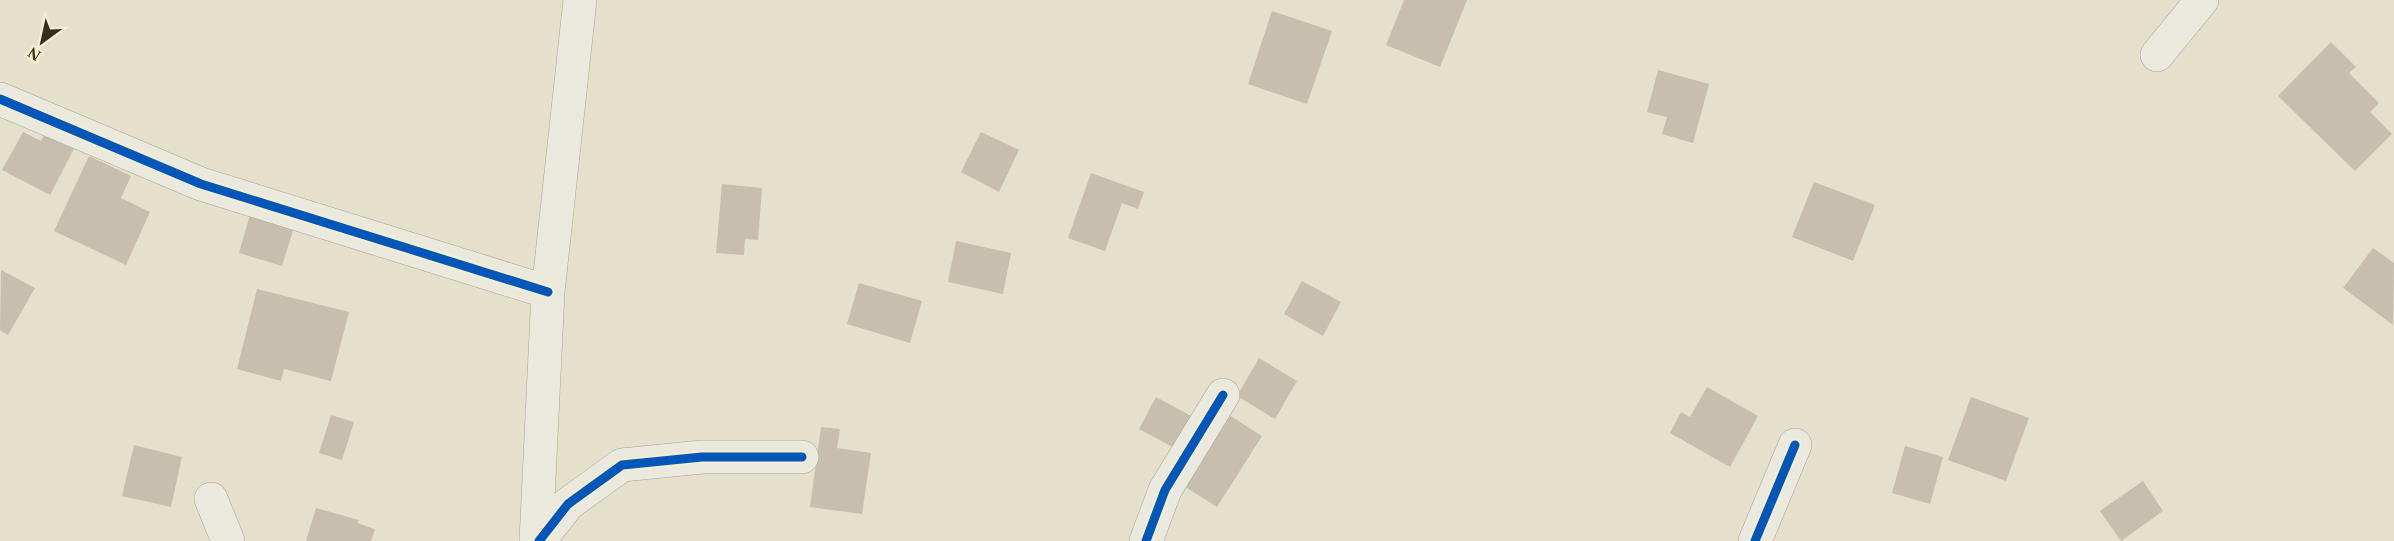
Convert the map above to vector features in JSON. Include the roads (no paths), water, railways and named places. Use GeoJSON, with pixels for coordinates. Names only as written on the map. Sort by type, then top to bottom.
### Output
{"type":"FeatureCollection","features":[{"type":"Feature","properties":{"kind":"street"},"geometry":{"type":"LineString","coordinates":[[537,541],[548,292],[580,0]]}},
{"type":"Feature","properties":{"kind":"street"},"geometry":{"type":"LineString","coordinates":[[2157,55],[2202,0]]}},
{"type":"Feature","properties":{"kind":"street"},"geometry":{"type":"LineString","coordinates":[[0,99],[201,184],[548,292]]}},
{"type":"Feature","properties":{"kind":"street"},"geometry":{"type":"LineString","coordinates":[[1146,541],[1165,490],[1222,395]]}},
{"type":"Feature","properties":{"kind":"street"},"geometry":{"type":"LineString","coordinates":[[1755,541],[1795,445]]}},
{"type":"Feature","properties":{"kind":"street"},"geometry":{"type":"LineString","coordinates":[[537,541],[568,504],[621,465],[702,457],[802,457]]}},
{"type":"Feature","properties":{"kind":"street"},"geometry":{"type":"LineString","coordinates":[[211,499],[228,541]]}}]}
